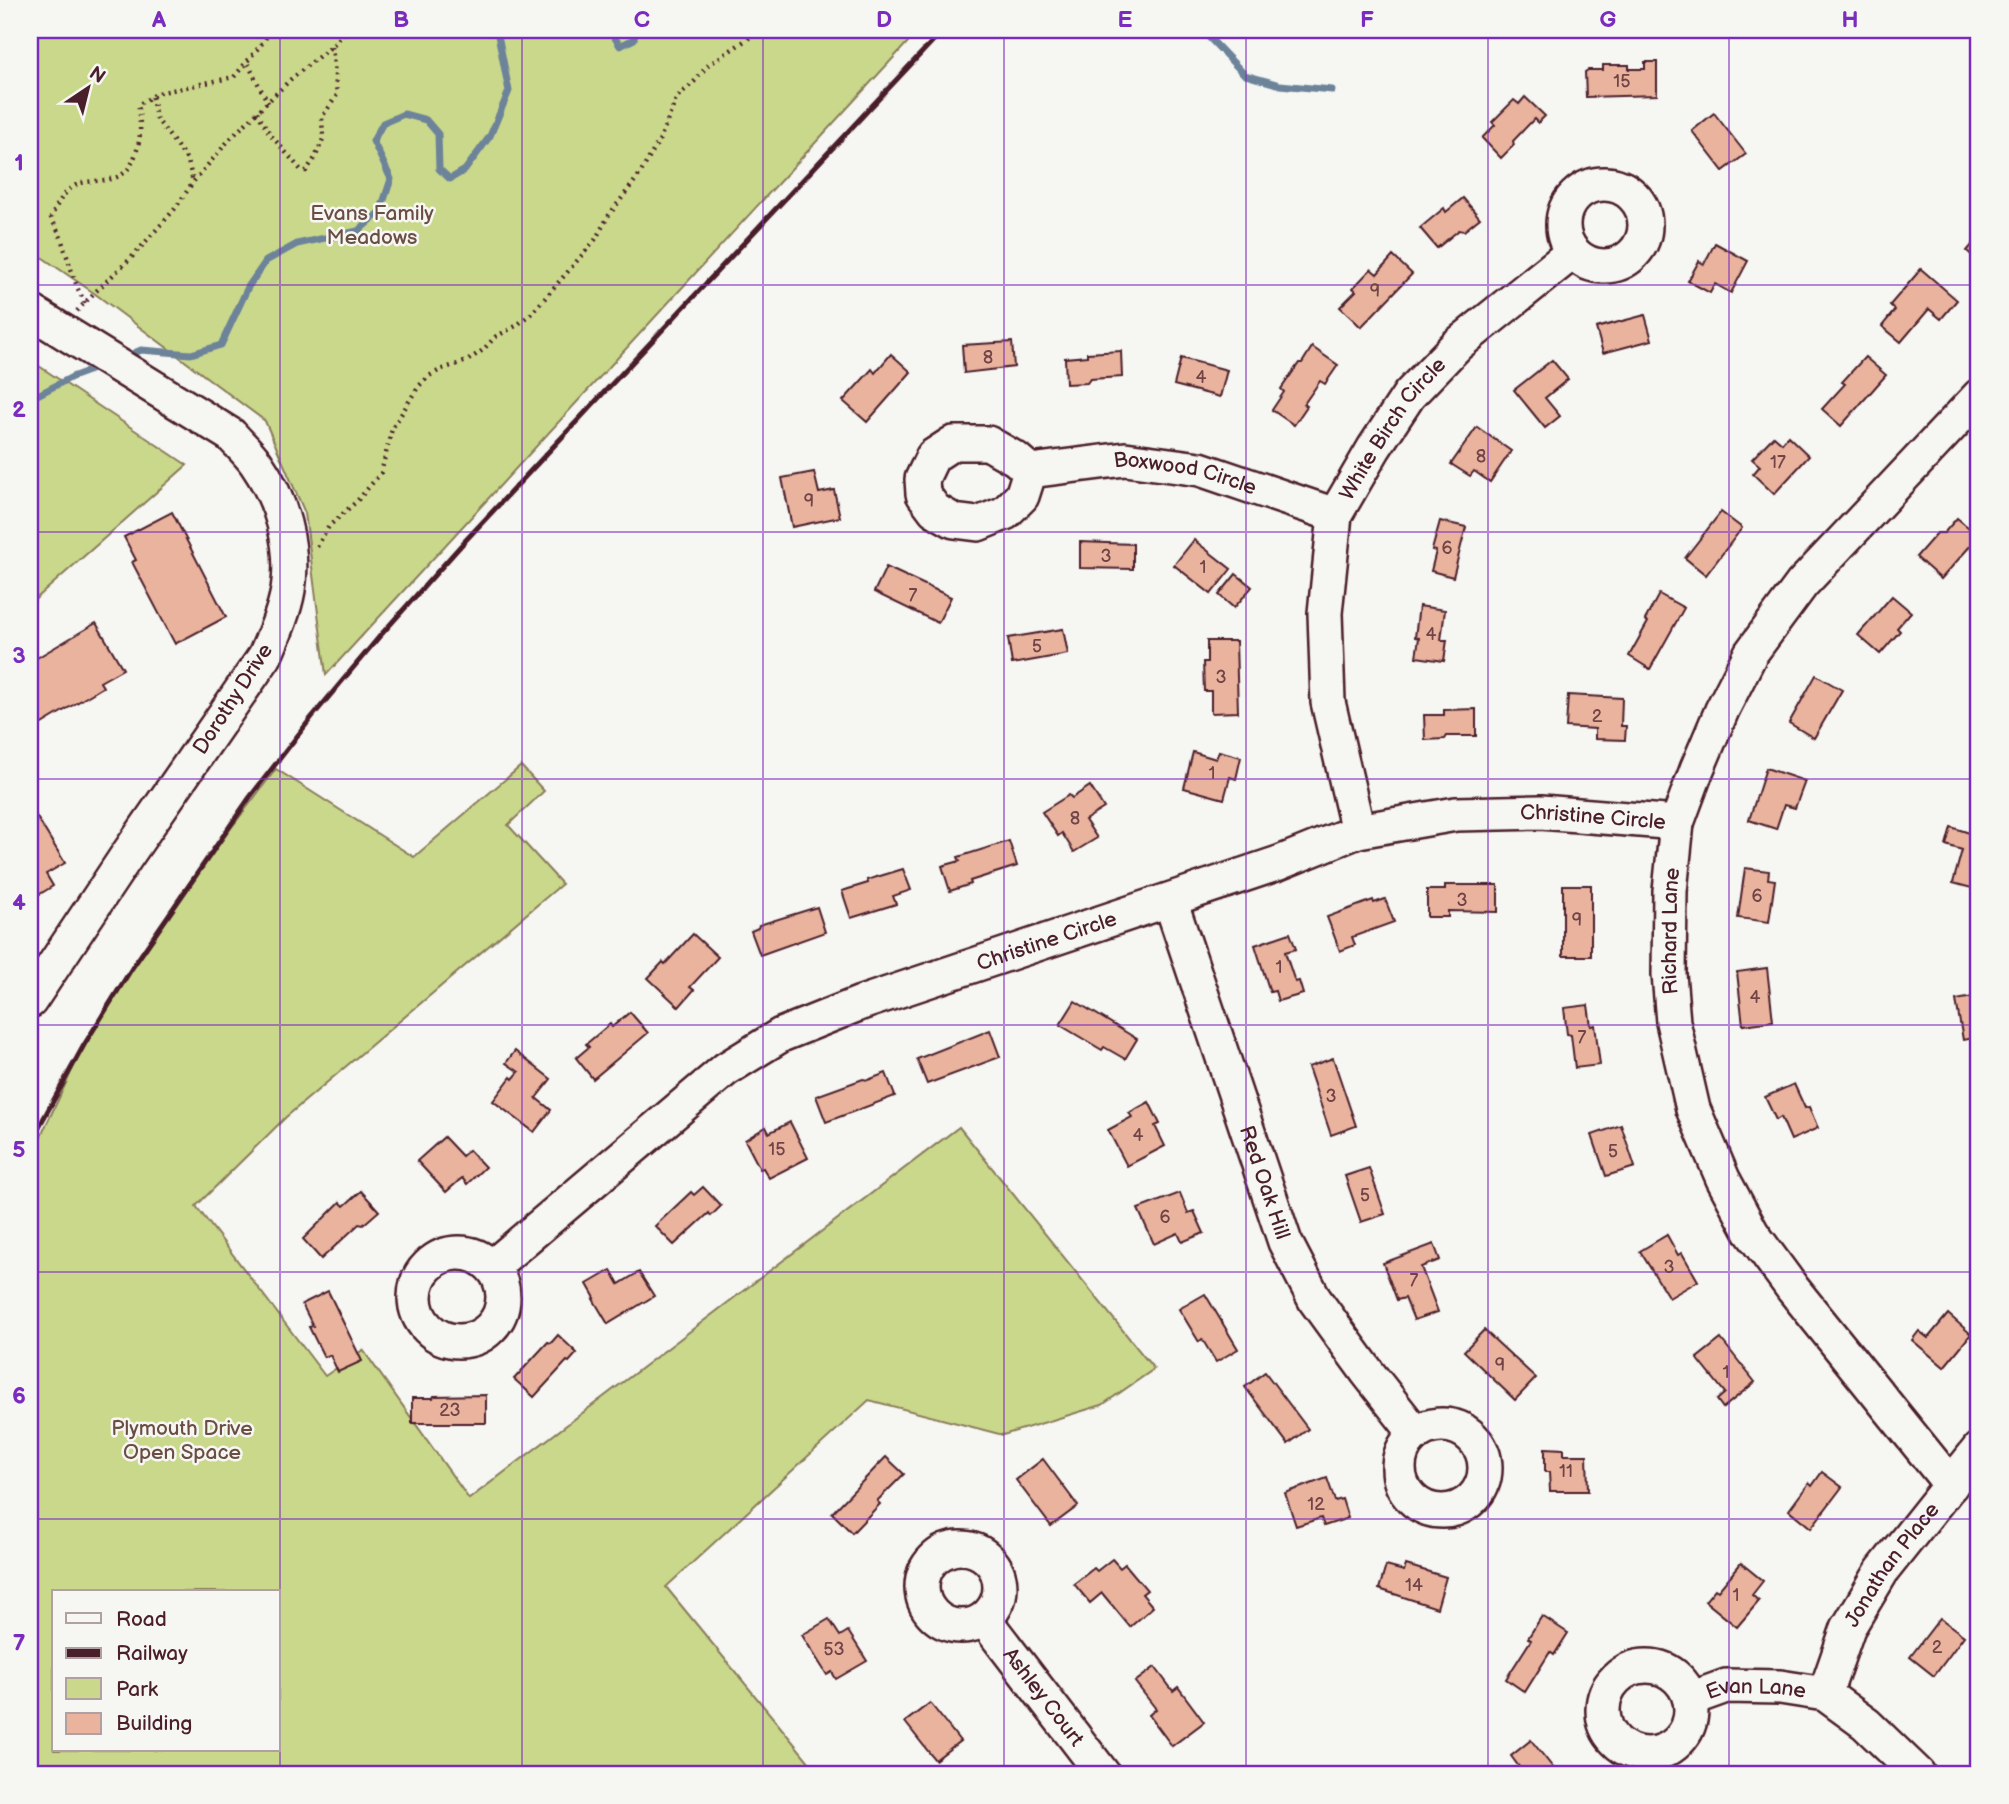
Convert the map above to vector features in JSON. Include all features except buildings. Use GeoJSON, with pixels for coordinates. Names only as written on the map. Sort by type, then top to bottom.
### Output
{"type":"FeatureCollection","features":[{"type":"Feature","properties":{"kind":"street","name":"White Birch Circle"},"geometry":{"type":"LineString","coordinates":[[1358,831],[1328,702],[1325,613],[1335,515],[1409,395],[1457,345],[1573,252]]}},
{"type":"Feature","properties":{"kind":"street","name":"Dorothy Drive"},"geometry":{"type":"LineString","coordinates":[[30,311],[231,435],[255,460],[275,493],[285,525],[289,555],[288,589],[278,625],[265,656],[118,867],[30,1001]]}},
{"type":"Feature","properties":{"kind":"street","name":"Richard Lane"},"geometry":{"type":"LineString","coordinates":[[1951,1485],[1793,1289],[1752,1233],[1723,1180],[1693,1109],[1673,1022],[1669,974],[1670,891],[1678,823],[1722,710],[1751,653],[1802,584],[1979,396]]}},
{"type":"Feature","properties":{"kind":"street","name":"Boxwood Circle"},"geometry":{"type":"LineString","coordinates":[[1030,471],[1125,459],[1200,469],[1335,515]]}},
{"type":"Feature","properties":{"kind":"street","name":"Christine Circle"},"geometry":{"type":"LineString","coordinates":[[492,1267],[726,1069],[781,1035],[860,1003],[1279,863],[1358,831],[1468,813],[1541,812],[1678,823]]}},
{"type":"Feature","properties":{"kind":"street","name":"Red Oak Hill"},"geometry":{"type":"LineString","coordinates":[[1170,900],[1285,1242],[1315,1300],[1416,1434]]}},
{"type":"Feature","properties":{"kind":"street","name":"Jonathan Place"},"geometry":{"type":"LineString","coordinates":[[1825,1694],[1848,1628],[1882,1571],[1979,1449]]}},
{"type":"Feature","properties":{"kind":"street","name":"Ashley Court"},"geometry":{"type":"LineString","coordinates":[[984,1619],[1103,1774]]}},
{"type":"Feature","properties":{"kind":"street","name":"Evan Lane"},"geometry":{"type":"LineString","coordinates":[[1690,1699],[1726,1686],[1780,1687],[1825,1694],[1866,1724],[1918,1774]]}},
{"type":"Feature","properties":{"kind":"path"},"geometry":{"type":"LineString","coordinates":[[85,303],[60,234],[51,218],[57,203],[79,184],[107,181],[122,174],[132,164],[141,127],[139,104],[158,93],[234,77],[270,30]]}},
{"type":"Feature","properties":{"kind":"path"},"geometry":{"type":"LineString","coordinates":[[60,330],[174,210],[193,182],[230,139],[291,79],[332,46],[347,30]]}},
{"type":"Feature","properties":{"kind":"path"},"geometry":{"type":"LineString","coordinates":[[288,574],[314,552],[329,526],[357,501],[381,473],[392,429],[418,387],[429,376],[442,369],[467,361],[495,337],[516,326],[533,312],[595,240],[609,215],[640,174],[660,139],[677,97],[707,66],[761,30]]}},
{"type":"Feature","properties":{"kind":"path"},"geometry":{"type":"LineString","coordinates":[[257,112],[270,134],[301,170],[306,171],[323,139],[322,117],[337,95],[332,46]]}},
{"type":"Feature","properties":{"kind":"path"},"geometry":{"type":"LineString","coordinates":[[247,63],[268,103]]}},
{"type":"Feature","properties":{"kind":"path"},"geometry":{"type":"LineString","coordinates":[[152,97],[156,118],[188,162],[193,182]]}},
{"type":"Feature","properties":{"kind":"green space","name":"Evans Family Meadows"},"geometry":{"type":"Polygon","coordinates":[[[30,30],[919,30],[326,675],[305,513],[265,421],[94,293],[30,249],[30,30]]]}},
{"type":"Feature","properties":{"kind":"green space"},"geometry":{"type":"Polygon","coordinates":[[[30,360],[187,465],[30,604],[30,360]]]}},
{"type":"Feature","properties":{"kind":"green space","name":"Plymouth Drive Open Space"},"geometry":{"type":"Polygon","coordinates":[[[521,766],[544,791],[508,825],[562,884],[286,1117],[196,1206],[325,1376],[363,1350],[469,1499],[959,1127],[1154,1369],[1102,1405],[1003,1435],[869,1400],[666,1587],[819,1774],[30,1774],[30,1159],[84,1045],[132,968],[184,890],[276,769],[414,857],[521,766]]]}},
{"type":"Feature","properties":{"kind":"waterway"},"geometry":{"type":"LineString","coordinates":[[123,358],[141,350],[191,354],[221,345],[248,287],[266,261],[297,244],[358,231],[380,212],[391,179],[373,141],[383,123],[404,114],[426,120],[438,134],[439,169],[450,179],[465,170],[490,136],[509,91],[497,30]]}},
{"type":"Feature","properties":{"kind":"waterway"},"geometry":{"type":"LineString","coordinates":[[610,30],[620,46],[634,39],[635,30]]}},
{"type":"Feature","properties":{"kind":"waterway"},"geometry":{"type":"LineString","coordinates":[[1202,30],[1245,75],[1280,85],[1332,90]]}},
{"type":"Feature","properties":{"kind":"waterway"},"geometry":{"type":"LineString","coordinates":[[30,399],[72,377],[99,367]]}},
{"type":"Feature","properties":{"kind":"railway"},"geometry":{"type":"LineString","coordinates":[[30,1143],[84,1045],[132,968],[250,797],[312,717],[464,542],[943,30]]}}]}
